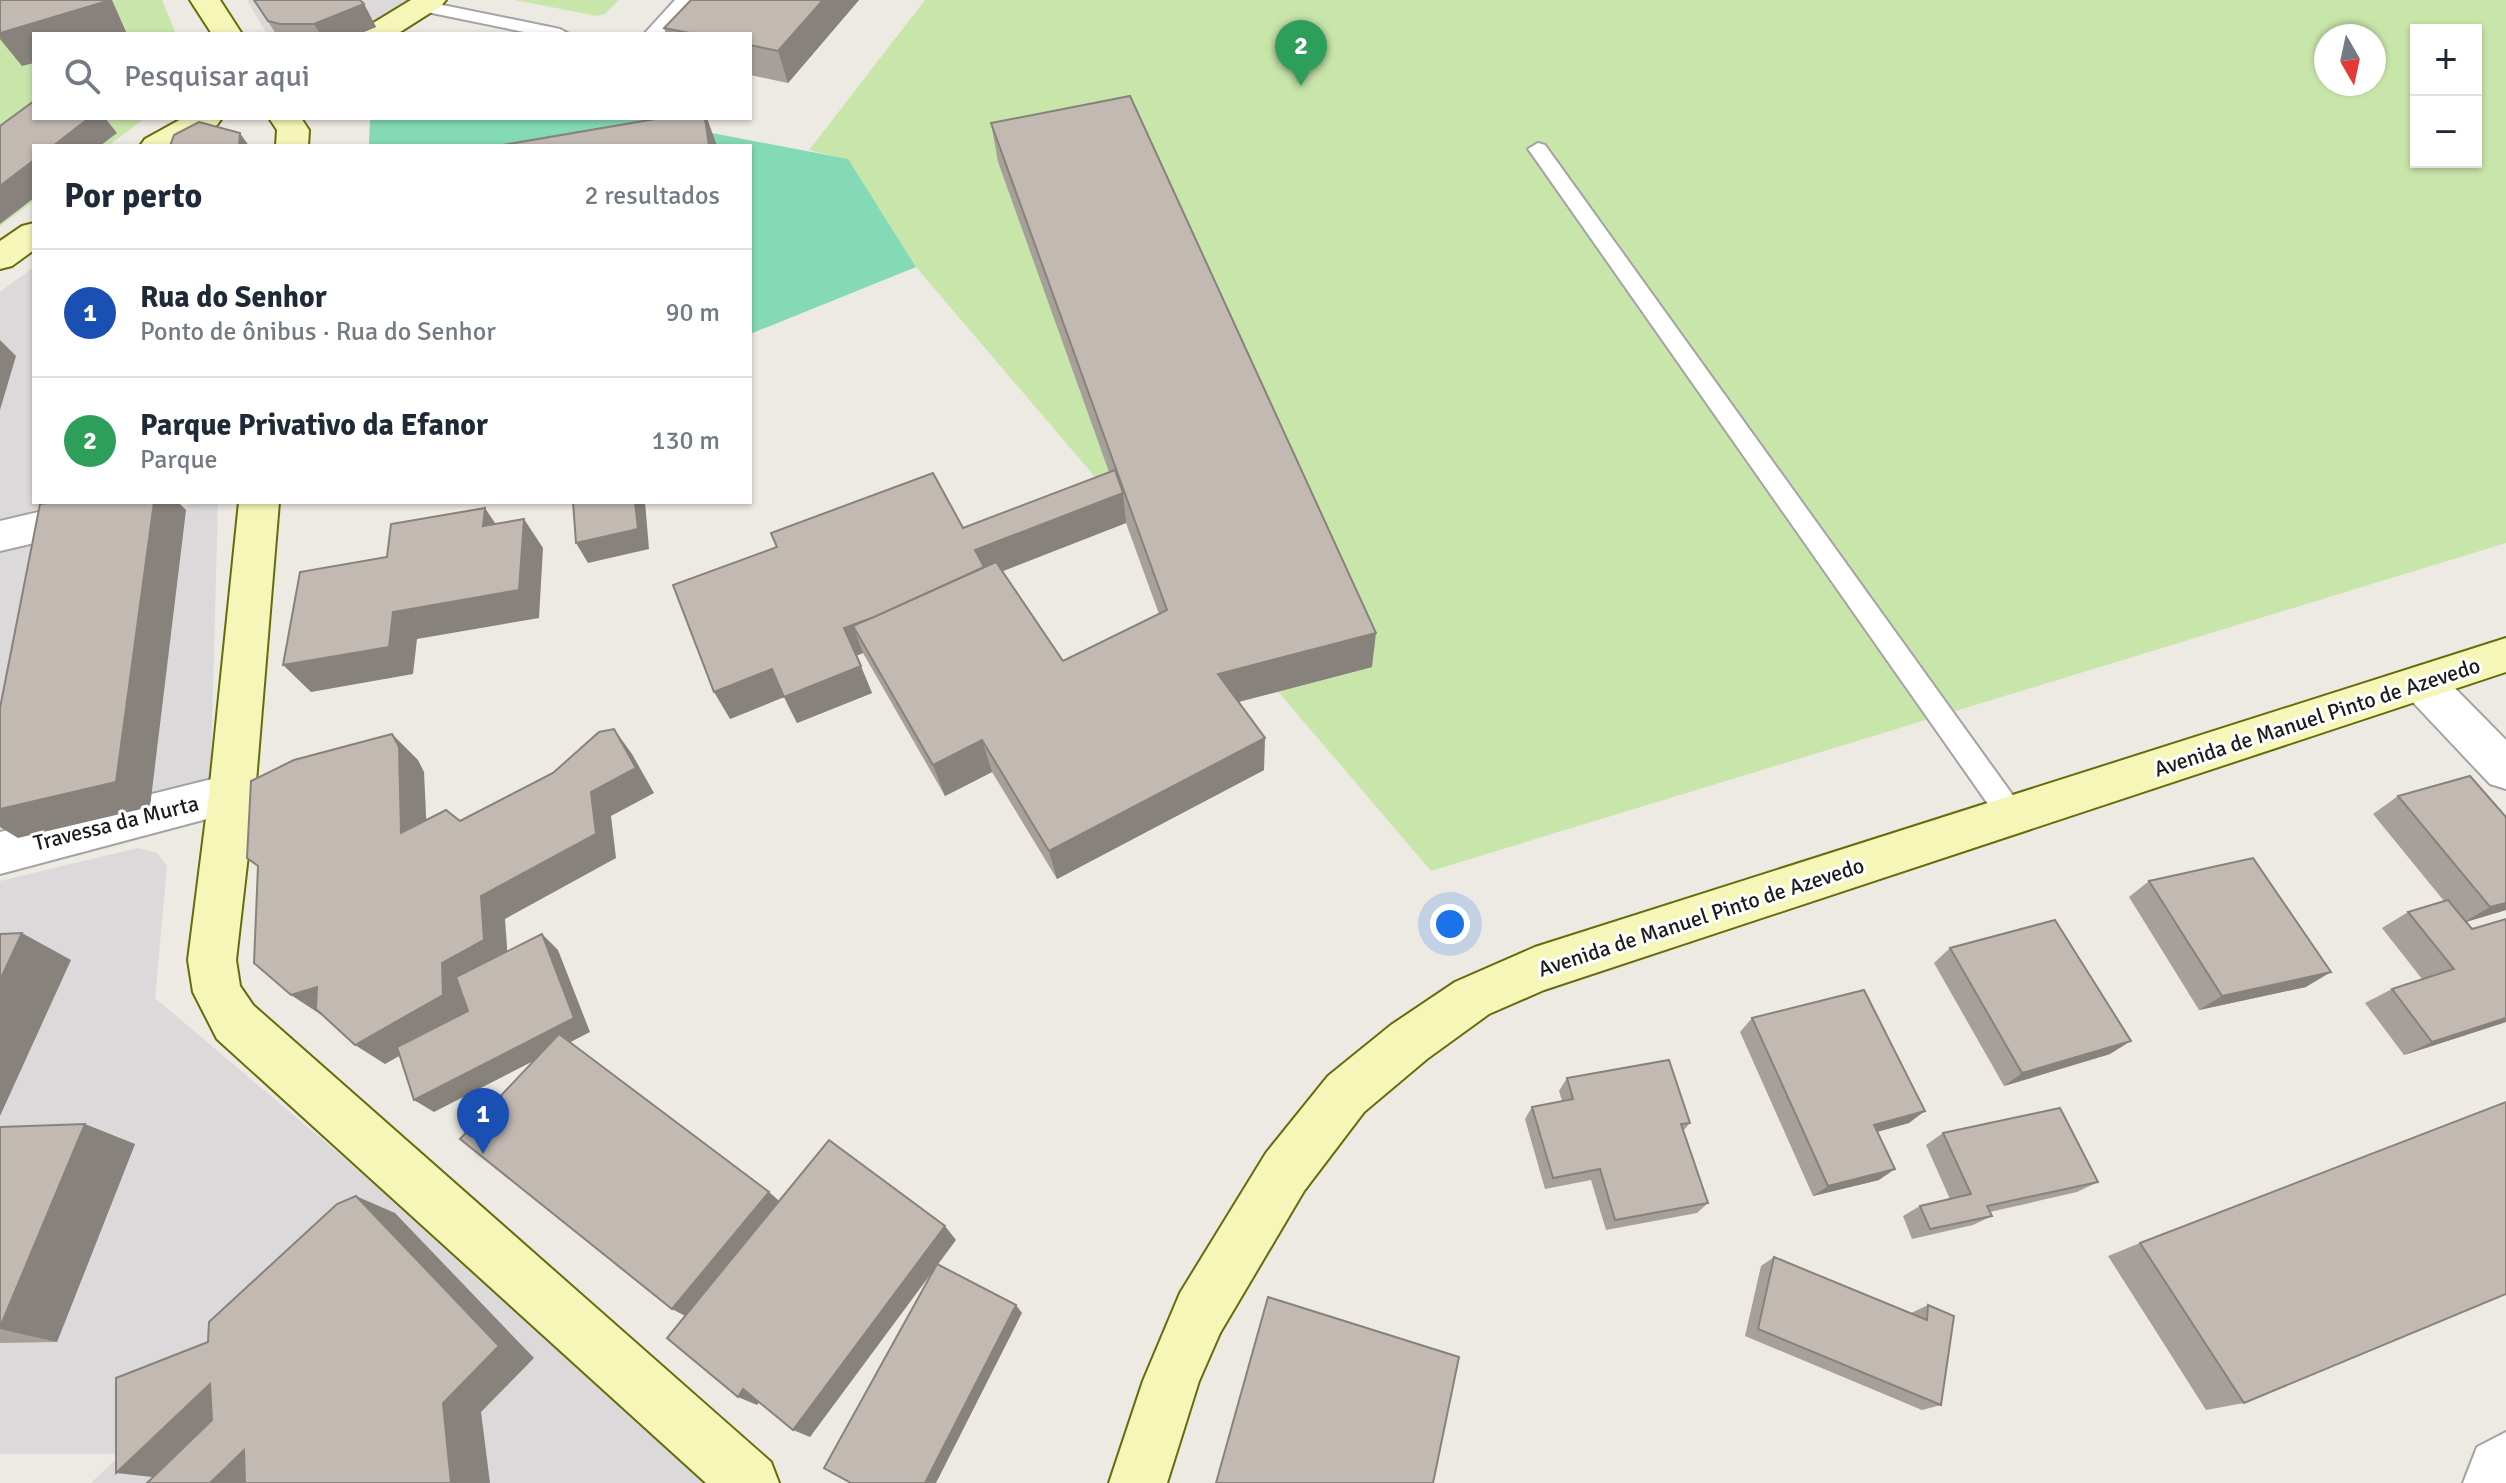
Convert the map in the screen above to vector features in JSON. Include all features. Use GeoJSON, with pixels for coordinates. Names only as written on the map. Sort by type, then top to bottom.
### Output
{"type":"FeatureCollection","features":[{"type":"Feature","properties":{"kind":"street"},"geometry":{"type":"LineString","coordinates":[[205,0],[226,32]]}},
{"type":"Feature","properties":{"kind":"street"},"geometry":{"type":"LineString","coordinates":[[379,32],[427,3]]}},
{"type":"Feature","properties":{"kind":"street"},"geometry":{"type":"LineString","coordinates":[[160,144],[202,120]]}},
{"type":"Feature","properties":{"kind":"street"},"geometry":{"type":"LineString","coordinates":[[286,120],[293,130],[292,144]]}},
{"type":"Feature","properties":{"kind":"street"},"geometry":{"type":"LineString","coordinates":[[0,258],[32,235]]}},
{"type":"Feature","properties":{"kind":"street"},"geometry":{"type":"LineString","coordinates":[[0,536],[137,504]]}},
{"type":"Feature","properties":{"kind":"street"},"geometry":{"type":"LineString","coordinates":[[259,504],[232,794],[212,960],[217,992],[235,1022],[750,1483]]}},
{"type":"Feature","properties":{"kind":"street","name":"Avenida de Manuel Pinto de Azevedo"},"geometry":{"type":"LineString","coordinates":[[1138,1483],[1171,1381],[1200,1313],[1285,1172],[1346,1094],[1409,1042],[1472,998],[1535,970],[2506,655]]}},
{"type":"Feature","properties":{"kind":"street"},"geometry":{"type":"LineString","coordinates":[[2422,683],[2506,770]]}},
{"type":"Feature","properties":{"kind":"street","name":"Travessa da Murta"},"geometry":{"type":"LineString","coordinates":[[0,853],[232,794]]}},
{"type":"Feature","properties":{"kind":"street"},"geometry":{"type":"LineString","coordinates":[[2492,1483],[2498,1468],[2506,1461]]}},
{"type":"Feature","properties":{"kind":"lane"},"geometry":{"type":"LineString","coordinates":[[655,32],[685,0]]}},
{"type":"Feature","properties":{"kind":"lane"},"geometry":{"type":"LineString","coordinates":[[427,3],[551,32]]}},
{"type":"Feature","properties":{"kind":"lane"},"geometry":{"type":"LineString","coordinates":[[1538,149],[2012,816]]}},
{"type":"Feature","properties":{"kind":"shaded area"},"geometry":{"type":"Polygon","coordinates":[[[247,0],[414,0],[370,32],[266,32],[247,0]]]}},
{"type":"Feature","properties":{"kind":"shaded area"},"geometry":{"type":"Polygon","coordinates":[[[32,268],[32,504],[73,504],[0,520],[0,292],[32,268]]]}},
{"type":"Feature","properties":{"kind":"shaded area"},"geometry":{"type":"Polygon","coordinates":[[[193,504],[218,504],[210,796],[0,844],[0,548],[193,504]]]}},
{"type":"Feature","properties":{"kind":"shaded area"},"geometry":{"type":"Polygon","coordinates":[[[138,848],[157,853],[167,866],[155,998],[473,1267],[704,1483],[91,1483],[121,1454],[0,1454],[0,881],[138,848]]]}},
{"type":"Feature","properties":{"kind":"green space"},"geometry":{"type":"Polygon","coordinates":[[[0,0],[162,0],[175,32],[32,32],[32,120],[142,120],[111,144],[32,144],[32,202],[0,226],[0,0]]]}},
{"type":"Feature","properties":{"kind":"green space"},"geometry":{"type":"Polygon","coordinates":[[[515,0],[619,0],[605,14],[597,16],[515,0]]]}},
{"type":"Feature","properties":{"kind":"green space"},"geometry":{"type":"Polygon","coordinates":[[[925,0],[2506,0],[2506,543],[1431,871],[916,267],[848,160],[809,150],[925,0]]]}},
{"type":"Feature","properties":{"kind":"green space"},"geometry":{"type":"Polygon","coordinates":[[[370,120],[644,120],[848,159],[916,267],[752,333],[752,144],[369,144],[370,120]]]}},
{"type":"Feature","properties":{"kind":"building"},"geometry":{"type":"Polygon","coordinates":[[[0,0],[104,0],[104,2],[0,33],[0,0]]]}},
{"type":"Feature","properties":{"kind":"building"},"geometry":{"type":"Polygon","coordinates":[[[254,0],[360,0],[364,4],[314,24],[280,24],[268,21],[254,0]]]}},
{"type":"Feature","properties":{"kind":"building"},"geometry":{"type":"Polygon","coordinates":[[[691,0],[823,0],[778,51],[752,45],[752,32],[685,32],[664,28],[691,0]]]}},
{"type":"Feature","properties":{"kind":"building"},"geometry":{"type":"Polygon","coordinates":[[[1130,96],[1376,633],[1218,674],[1265,738],[1049,851],[982,740],[933,765],[853,626],[996,562],[1063,661],[1167,610],[991,123],[1130,96]]]}},
{"type":"Feature","properties":{"kind":"building"},"geometry":{"type":"Polygon","coordinates":[[[32,102],[32,120],[86,120],[56,144],[32,144],[32,162],[0,186],[0,126],[32,102]]]}},
{"type":"Feature","properties":{"kind":"building"},"geometry":{"type":"Polygon","coordinates":[[[649,120],[705,120],[709,144],[509,144],[649,120]]]}},
{"type":"Feature","properties":{"kind":"building"},"geometry":{"type":"Polygon","coordinates":[[[199,122],[240,133],[239,144],[171,144],[174,135],[199,122]]]}},
{"type":"Feature","properties":{"kind":"building"},"geometry":{"type":"Polygon","coordinates":[[[1115,470],[1123,493],[975,550],[984,567],[844,628],[861,666],[784,697],[772,669],[714,692],[673,585],[777,547],[771,533],[933,473],[963,528],[1115,470]]]}},
{"type":"Feature","properties":{"kind":"building"},"geometry":{"type":"Polygon","coordinates":[[[40,504],[154,504],[116,782],[0,809],[0,708],[40,504]]]}},
{"type":"Feature","properties":{"kind":"building"},"geometry":{"type":"Polygon","coordinates":[[[573,504],[635,504],[638,529],[576,543],[573,504]]]}},
{"type":"Feature","properties":{"kind":"building"},"geometry":{"type":"Polygon","coordinates":[[[485,508],[483,526],[524,519],[519,590],[393,612],[389,647],[283,665],[300,572],[387,557],[391,524],[485,508]]]}},
{"type":"Feature","properties":{"kind":"building"},"geometry":{"type":"Polygon","coordinates":[[[614,729],[636,768],[591,792],[596,834],[481,896],[484,940],[442,963],[443,995],[355,1045],[316,1009],[317,987],[291,995],[254,963],[258,866],[247,858],[251,781],[294,760],[392,734],[399,747],[401,833],[446,810],[460,821],[553,773],[599,732],[614,729]]]}},
{"type":"Feature","properties":{"kind":"building"},"geometry":{"type":"Polygon","coordinates":[[[2470,776],[2506,817],[2506,903],[2490,907],[2398,796],[2470,776]]]}},
{"type":"Feature","properties":{"kind":"building"},"geometry":{"type":"Polygon","coordinates":[[[2253,858],[2331,972],[2222,996],[2149,881],[2253,858]]]}},
{"type":"Feature","properties":{"kind":"building"},"geometry":{"type":"Polygon","coordinates":[[[2448,900],[2472,929],[2506,919],[2506,1018],[2432,1042],[2392,989],[2454,969],[2408,912],[2448,900]]]}},
{"type":"Feature","properties":{"kind":"building"},"geometry":{"type":"Polygon","coordinates":[[[2055,920],[2131,1041],[2022,1073],[1950,948],[2055,920]]]}},
{"type":"Feature","properties":{"kind":"building"},"geometry":{"type":"Polygon","coordinates":[[[22,933],[0,980],[0,934],[22,933]]]}},
{"type":"Feature","properties":{"kind":"building"},"geometry":{"type":"Polygon","coordinates":[[[542,934],[574,1018],[414,1100],[397,1047],[468,1011],[456,977],[542,934]]]}},
{"type":"Feature","properties":{"kind":"building"},"geometry":{"type":"Polygon","coordinates":[[[1864,990],[1925,1111],[1874,1125],[1895,1169],[1828,1186],[1752,1018],[1864,990]]]}},
{"type":"Feature","properties":{"kind":"building"},"geometry":{"type":"Polygon","coordinates":[[[559,1034],[769,1192],[672,1309],[460,1139],[559,1034]]]}},
{"type":"Feature","properties":{"kind":"building"},"geometry":{"type":"Polygon","coordinates":[[[1669,1060],[1690,1123],[1681,1124],[1708,1203],[1615,1220],[1600,1169],[1553,1178],[1532,1107],[1573,1099],[1567,1078],[1669,1060]]]}},
{"type":"Feature","properties":{"kind":"building"},"geometry":{"type":"Polygon","coordinates":[[[2506,1102],[2506,1294],[2244,1403],[2140,1243],[2506,1102]]]}},
{"type":"Feature","properties":{"kind":"building"},"geometry":{"type":"Polygon","coordinates":[[[2060,1108],[2098,1182],[1987,1206],[1992,1216],[1930,1229],[1920,1206],[1971,1194],[1943,1133],[2060,1108]]]}},
{"type":"Feature","properties":{"kind":"building"},"geometry":{"type":"Polygon","coordinates":[[[85,1124],[0,1327],[0,1127],[85,1124]]]}},
{"type":"Feature","properties":{"kind":"building"},"geometry":{"type":"Polygon","coordinates":[[[829,1140],[945,1226],[793,1430],[743,1389],[738,1397],[667,1338],[829,1140]]]}},
{"type":"Feature","properties":{"kind":"building"},"geometry":{"type":"Polygon","coordinates":[[[356,1196],[499,1346],[443,1403],[451,1483],[245,1483],[244,1450],[210,1483],[147,1483],[212,1420],[210,1384],[116,1473],[116,1378],[208,1342],[209,1322],[337,1204],[356,1196]]]}},
{"type":"Feature","properties":{"kind":"building"},"geometry":{"type":"Polygon","coordinates":[[[1774,1257],[1927,1320],[1928,1305],[1954,1316],[1941,1405],[1758,1329],[1774,1257]]]}},
{"type":"Feature","properties":{"kind":"building"},"geometry":{"type":"Polygon","coordinates":[[[937,1264],[1016,1305],[925,1483],[851,1483],[824,1468],[937,1264]]]}},
{"type":"Feature","properties":{"kind":"building"},"geometry":{"type":"Polygon","coordinates":[[[1268,1297],[1459,1357],[1433,1483],[1216,1483],[1268,1297]]]}},
{"type":"Feature","properties":{"kind":"place","name":"Parque Privativo da Efanor"},"geometry":{"type":"Point","coordinates":[1301,86]}},
{"type":"Feature","properties":{"kind":"place","name":"Rua do Senhor"},"geometry":{"type":"Point","coordinates":[483,1154]}}]}
